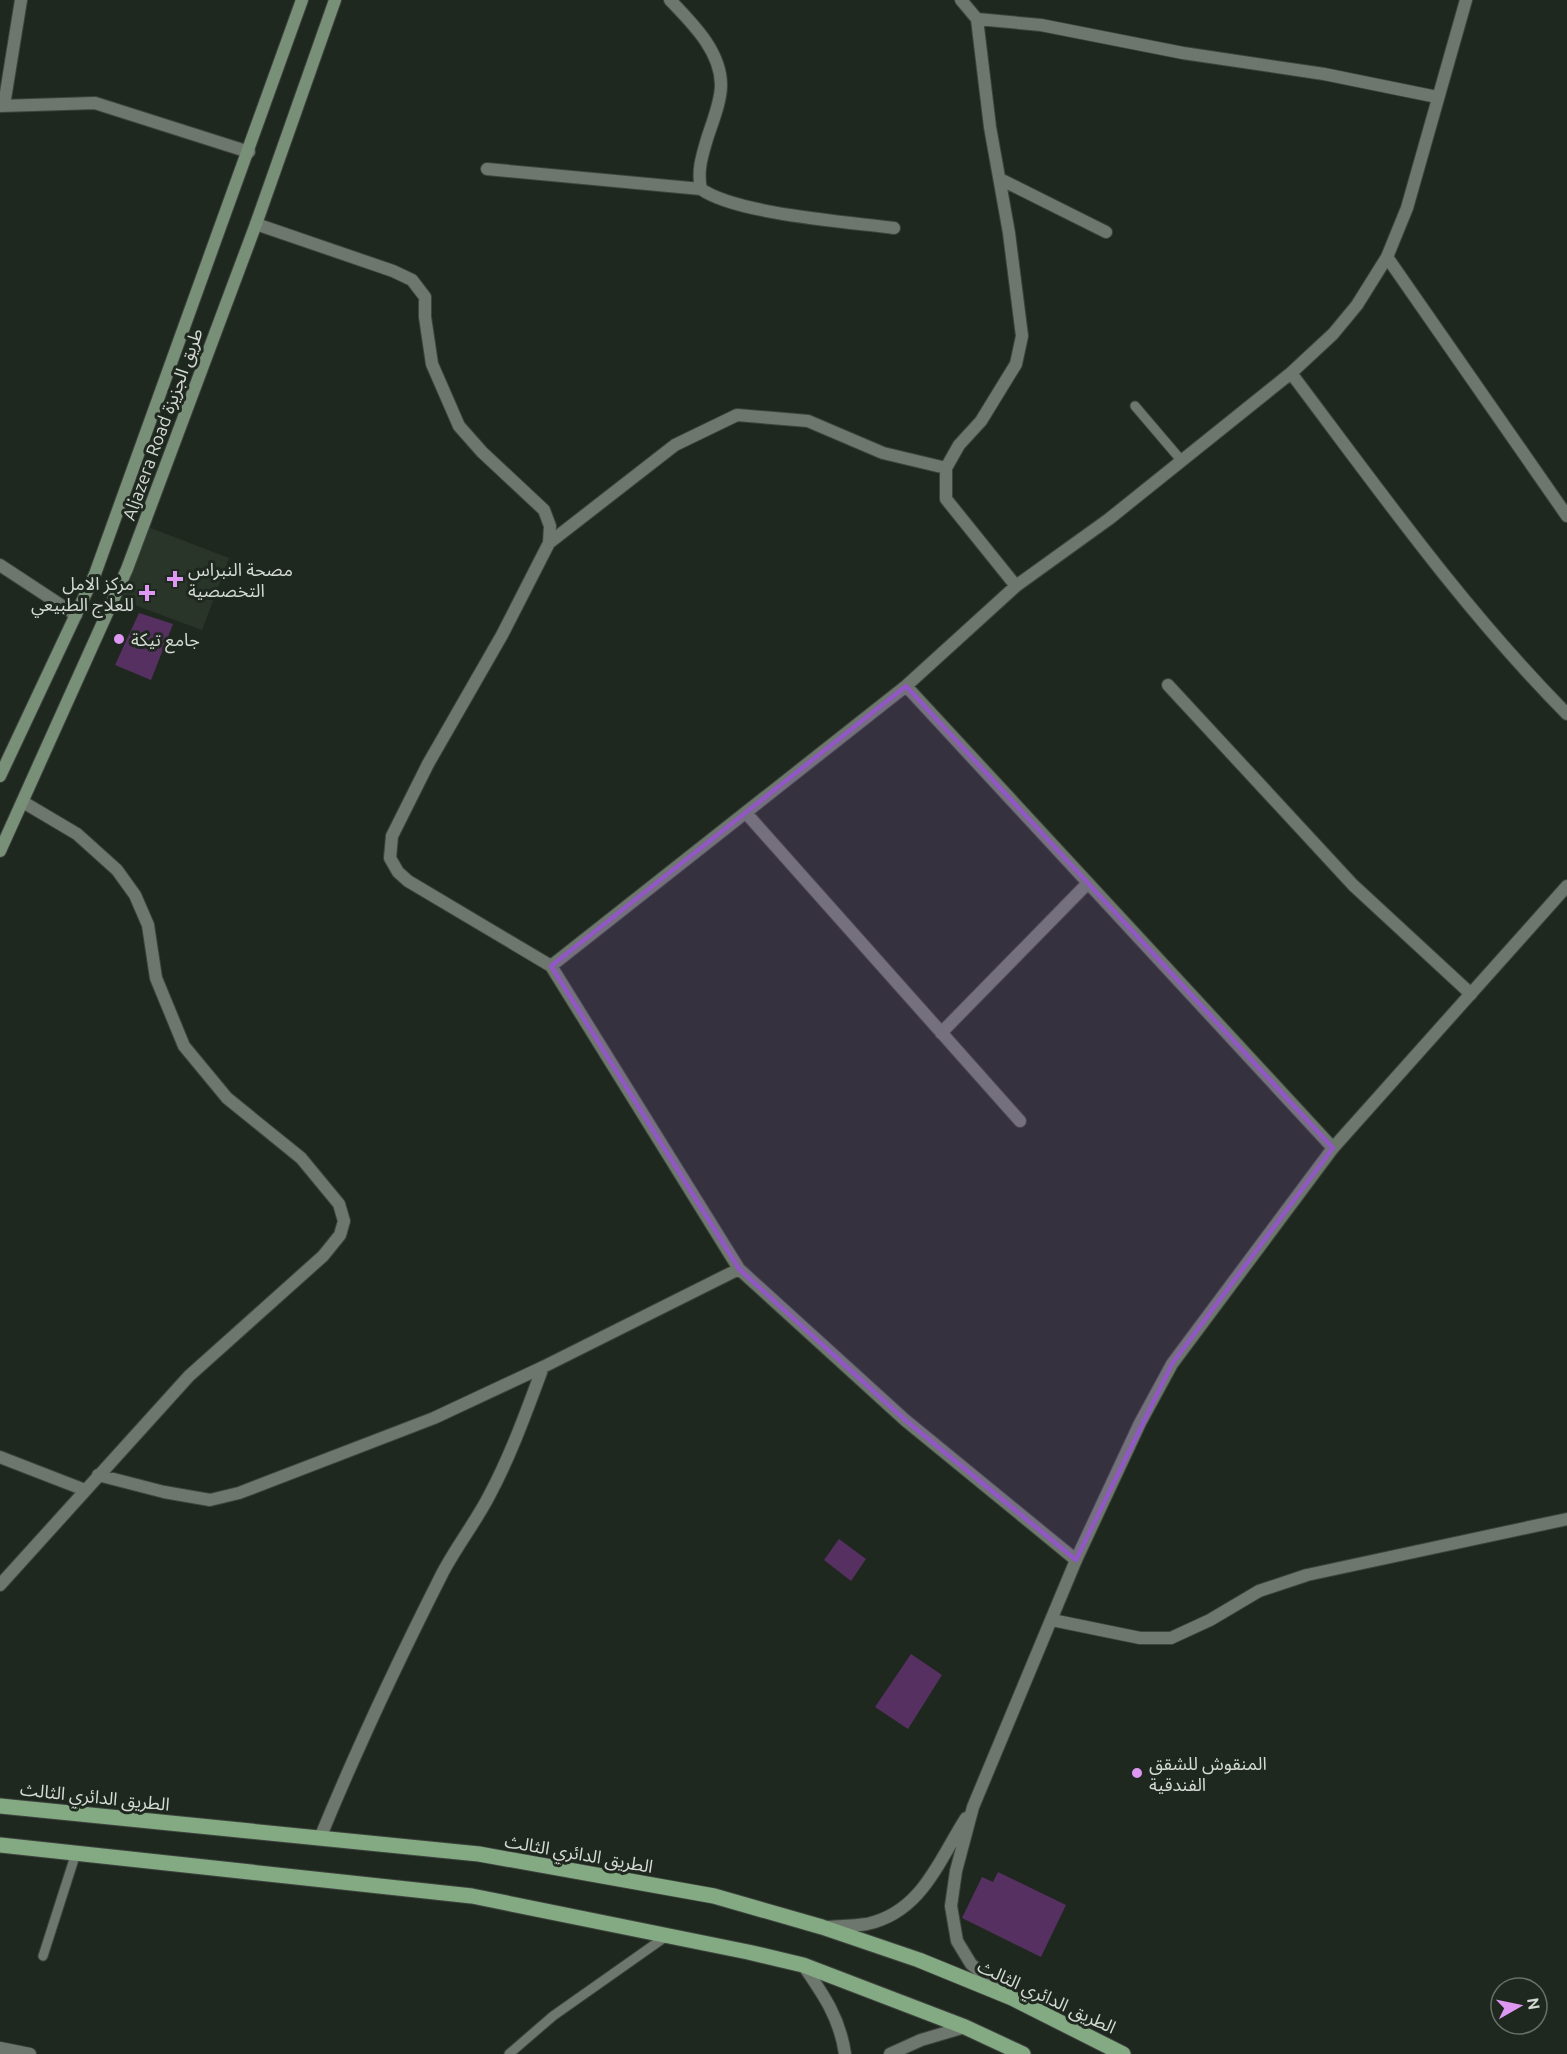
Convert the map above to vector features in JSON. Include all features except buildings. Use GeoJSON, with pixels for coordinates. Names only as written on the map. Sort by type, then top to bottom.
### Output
{"type":"FeatureCollection","features":[{"type":"Feature","properties":{"kind":"main road","name":"Aljazera Road طريق الجزيزة"},"geometry":{"type":"LineString","coordinates":[[0,776],[95,574],[138,462],[302,0]]}},
{"type":"Feature","properties":{"kind":"main road","name":"Aljazera Road طريق الجزيزة"},"geometry":{"type":"LineString","coordinates":[[0,850],[128,569],[256,224],[334,0]]}},
{"type":"Feature","properties":{"kind":"main road","name":"الطريق الدائري الثالث"},"geometry":{"type":"LineString","coordinates":[[0,1806],[479,1854],[714,1896],[919,1960],[1012,1998],[1123,2054]]}},
{"type":"Feature","properties":{"kind":"main road"},"geometry":{"type":"LineString","coordinates":[[0,1845],[472,1896],[668,1935],[802,1965],[965,2027],[1023,2054]]}},
{"type":"Feature","properties":{"kind":"street"},"geometry":{"type":"LineString","coordinates":[[21,0],[2,106],[95,103],[249,152]]}},
{"type":"Feature","properties":{"kind":"street"},"geometry":{"type":"LineString","coordinates":[[670,0],[708,43],[718,68],[721,86],[701,161],[698,177],[701,189]]}},
{"type":"Feature","properties":{"kind":"street"},"geometry":{"type":"LineString","coordinates":[[962,0],[977,19],[990,127],[1000,179],[1022,336],[1016,364],[981,421],[959,445],[946,468],[946,499],[1016,586]]}},
{"type":"Feature","properties":{"kind":"street"},"geometry":{"type":"LineString","coordinates":[[551,966],[906,686],[1016,586],[1109,519],[1292,373],[1333,334],[1357,305],[1387,257],[1407,208],[1466,0]]}},
{"type":"Feature","properties":{"kind":"street"},"geometry":{"type":"LineString","coordinates":[[977,19],[1041,25],[1183,53],[1324,74],[1437,98]]}},
{"type":"Feature","properties":{"kind":"street"},"geometry":{"type":"LineString","coordinates":[[487,169],[701,189],[709,194],[756,208],[894,228]]}},
{"type":"Feature","properties":{"kind":"street"},"geometry":{"type":"LineString","coordinates":[[1000,179],[1106,232]]}},
{"type":"Feature","properties":{"kind":"street"},"geometry":{"type":"LineString","coordinates":[[256,224],[393,271],[412,280],[425,297],[425,317],[432,364],[459,426],[482,452],[544,510],[550,526],[549,543],[502,635],[423,774],[392,836],[390,858],[398,872],[408,882],[551,966],[739,1269],[905,1419],[1076,1560]]}},
{"type":"Feature","properties":{"kind":"street"},"geometry":{"type":"LineString","coordinates":[[1387,257],[1567,516]]}},
{"type":"Feature","properties":{"kind":"street"},"geometry":{"type":"LineString","coordinates":[[1292,373],[1443,576],[1517,664],[1567,714]]}},
{"type":"Feature","properties":{"kind":"street"},"geometry":{"type":"LineString","coordinates":[[549,543],[675,445],[737,415],[808,421],[882,453],[946,468]]}},
{"type":"Feature","properties":{"kind":"street"},"geometry":{"type":"LineString","coordinates":[[0,565],[76,615]]}},
{"type":"Feature","properties":{"kind":"street"},"geometry":{"type":"LineString","coordinates":[[1168,685],[1353,885],[1471,994]]}},
{"type":"Feature","properties":{"kind":"street"},"geometry":{"type":"LineString","coordinates":[[906,686],[1333,1148]]}},
{"type":"Feature","properties":{"kind":"street"},"geometry":{"type":"LineString","coordinates":[[0,1585],[189,1376],[323,1256],[340,1235],[344,1221],[339,1204],[301,1158],[227,1098],[184,1046],[156,978],[148,925],[135,895],[117,870],[77,834],[23,802]]}},
{"type":"Feature","properties":{"kind":"street"},"geometry":{"type":"LineString","coordinates":[[746,813],[1020,1121]]}},
{"type":"Feature","properties":{"kind":"street"},"geometry":{"type":"LineString","coordinates":[[941,1033],[1088,884]]}},
{"type":"Feature","properties":{"kind":"street"},"geometry":{"type":"LineString","coordinates":[[822,1928],[866,1924],[904,1908],[931,1879],[973,1807],[1076,1560],[1115,1473],[1172,1364],[1333,1148],[1567,886]]}},
{"type":"Feature","properties":{"kind":"street"},"geometry":{"type":"LineString","coordinates":[[98,1474],[164,1492],[210,1500],[239,1493],[434,1418],[543,1367],[739,1269]]}},
{"type":"Feature","properties":{"kind":"street"},"geometry":{"type":"LineString","coordinates":[[320,1838],[368,1724],[414,1628],[446,1565],[489,1496],[512,1446],[543,1367]]}},
{"type":"Feature","properties":{"kind":"street"},"geometry":{"type":"LineString","coordinates":[[0,1457],[84,1490]]}},
{"type":"Feature","properties":{"kind":"street"},"geometry":{"type":"LineString","coordinates":[[1052,1620],[1140,1638],[1171,1638],[1210,1620],[1259,1591],[1307,1575],[1567,1519]]}},
{"type":"Feature","properties":{"kind":"street"},"geometry":{"type":"LineString","coordinates":[[973,1807],[956,1871],[951,1906],[952,1924],[957,1941],[971,1964],[1012,1998]]}},
{"type":"Feature","properties":{"kind":"street"},"geometry":{"type":"LineString","coordinates":[[802,1965],[826,1997],[838,2021],[845,2054]]}},
{"type":"Feature","properties":{"kind":"street"},"geometry":{"type":"LineString","coordinates":[[890,2054],[921,2040],[965,2027]]}},
{"type":"Feature","properties":{"kind":"street"},"geometry":{"type":"LineString","coordinates":[[0,2048],[30,2054]]}},
{"type":"Feature","properties":{"kind":"lane"},"geometry":{"type":"LineString","coordinates":[[1135,406],[1181,460]]}},
{"type":"Feature","properties":{"kind":"lane"},"geometry":{"type":"LineString","coordinates":[[43,1956],[76,1853]]}},
{"type":"Feature","properties":{"kind":"lane"},"geometry":{"type":"LineString","coordinates":[[509,2054],[554,2016],[668,1935]]}},
{"type":"Feature","properties":{"kind":"highlighted area"},"geometry":{"type":"Polygon","coordinates":[[[906,686],[1333,1148],[1172,1364],[1076,1560],[905,1420],[739,1269],[551,966],[906,686]]]}},
{"type":"Feature","properties":{"kind":"shaded area","name":"مصحة النبراس التخصصية"},"geometry":{"type":"Polygon","coordinates":[[[148,527],[229,558],[202,630],[121,600],[148,527]]]}},
{"type":"Feature","properties":{"kind":"place","name":"مصحة النبراس التخصصية"},"geometry":{"type":"Point","coordinates":[175,579]}},
{"type":"Feature","properties":{"kind":"place","name":"مركز الامل للعلاج الطبيعي"},"geometry":{"type":"Point","coordinates":[147,593]}},
{"type":"Feature","properties":{"kind":"place","name":"جامع تيكة"},"geometry":{"type":"Point","coordinates":[119,639]}},
{"type":"Feature","properties":{"kind":"place","name":"المنقوش للشقق الفندقية"},"geometry":{"type":"Point","coordinates":[1137,1773]}}]}
